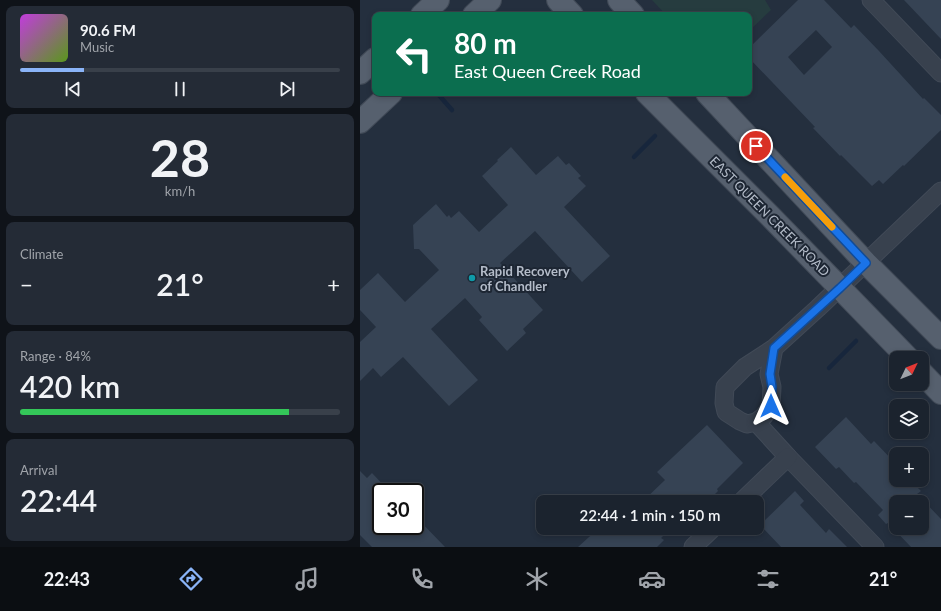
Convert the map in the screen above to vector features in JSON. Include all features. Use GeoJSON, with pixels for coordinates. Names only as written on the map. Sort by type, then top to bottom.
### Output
{"type":"FeatureCollection","features":[{"type":"Feature","properties":{"kind":"main road"},"geometry":{"type":"LineString","coordinates":[[425,12],[438,0]]}},
{"type":"Feature","properties":{"kind":"main road"},"geometry":{"type":"LineString","coordinates":[[477,12],[490,0]]}},
{"type":"Feature","properties":{"kind":"main road"},"geometry":{"type":"LineString","coordinates":[[558,0],[569,12]]}},
{"type":"Feature","properties":{"kind":"main road"},"geometry":{"type":"LineString","coordinates":[[618,0],[630,12]]}},
{"type":"Feature","properties":{"kind":"main road"},"geometry":{"type":"LineString","coordinates":[[360,73],[372,62]]}},
{"type":"Feature","properties":{"kind":"main road"},"geometry":{"type":"LineString","coordinates":[[360,122],[388,96]]}},
{"type":"Feature","properties":{"kind":"main road","name":"EAST QUEEN CREEK ROAD"},"geometry":{"type":"LineString","coordinates":[[651,96],[901,351]]}},
{"type":"Feature","properties":{"kind":"main road"},"geometry":{"type":"LineString","coordinates":[[710,96],[866,263],[941,338]]}},
{"type":"Feature","properties":{"kind":"main road"},"geometry":{"type":"LineString","coordinates":[[929,380],[941,392]]}},
{"type":"Feature","properties":{"kind":"street"},"geometry":{"type":"LineString","coordinates":[[871,0],[941,74]]}},
{"type":"Feature","properties":{"kind":"street"},"geometry":{"type":"LineString","coordinates":[[774,348],[770,374],[772,387],[771,406],[764,416],[756,422],[747,424],[726,412],[724,403],[725,387],[745,367],[774,348],[840,288],[941,192]]}},
{"type":"Feature","properties":{"kind":"street"},"geometry":{"type":"LineString","coordinates":[[756,422],[875,547]]}},
{"type":"Feature","properties":{"kind":"street"},"geometry":{"type":"LineString","coordinates":[[747,495],[788,457]]}},
{"type":"Feature","properties":{"kind":"street"},"geometry":{"type":"LineString","coordinates":[[693,547],[706,535]]}},
{"type":"Feature","properties":{"kind":"green space"},"geometry":{"type":"Polygon","coordinates":[[[652,0],[765,0],[771,10],[752,28],[752,12],[663,12],[652,0]]]}},
{"type":"Feature","properties":{"kind":"building"},"geometry":{"type":"Polygon","coordinates":[[[798,0],[824,0],[851,28],[854,25],[923,99],[924,98],[941,115],[941,130],[883,184],[879,180],[872,186],[813,128],[815,127],[752,61],[752,45],[798,0]],[[816,30],[788,57],[804,75],[832,47],[816,30]]]}},
{"type":"Feature","properties":{"kind":"building"},"geometry":{"type":"Polygon","coordinates":[[[904,0],[941,0],[941,39],[904,0]]]}},
{"type":"Feature","properties":{"kind":"building","name":"Rapid Recovery of Chandler"},"geometry":{"type":"Polygon","coordinates":[[[511,147],[536,175],[558,156],[566,165],[569,163],[581,176],[578,178],[586,186],[564,207],[610,256],[582,282],[535,231],[500,263],[543,310],[523,329],[526,333],[507,351],[479,320],[482,317],[465,298],[431,329],[478,380],[449,406],[403,357],[381,377],[373,368],[360,381],[360,342],[376,327],[360,310],[360,290],[378,273],[405,302],[439,270],[419,249],[414,249],[413,225],[436,204],[447,217],[449,215],[451,218],[459,211],[479,232],[508,205],[482,176],[511,147]]]}},
{"type":"Feature","properties":{"kind":"building"},"geometry":{"type":"Polygon","coordinates":[[[846,417],[871,444],[874,441],[889,457],[889,487],[917,487],[921,491],[917,494],[918,495],[889,495],[889,524],[886,524],[878,515],[883,510],[839,467],[836,469],[815,447],[846,417]]]}},
{"type":"Feature","properties":{"kind":"building"},"geometry":{"type":"Polygon","coordinates":[[[707,425],[743,463],[717,489],[718,491],[714,495],[649,495],[665,480],[657,472],[707,425]]]}},
{"type":"Feature","properties":{"kind":"building"},"geometry":{"type":"Polygon","coordinates":[[[360,471],[367,478],[372,473],[381,483],[372,483],[372,535],[424,535],[424,525],[445,547],[372,547],[360,535],[360,471]]]}},
{"type":"Feature","properties":{"kind":"building"},"geometry":{"type":"Polygon","coordinates":[[[795,491],[804,501],[800,505],[826,533],[829,529],[847,547],[781,547],[764,529],[764,521],[795,491]]]}},
{"type":"Feature","properties":{"kind":"building"},"geometry":{"type":"Polygon","coordinates":[[[929,506],[941,519],[941,547],[911,547],[900,535],[929,535],[929,506]]]}},
{"type":"Feature","properties":{"kind":"building"},"geometry":{"type":"Polygon","coordinates":[[[591,535],[664,535],[661,538],[664,540],[657,547],[578,547],[591,535]]]}},
{"type":"Feature","properties":{"kind":"waterway"},"geometry":{"type":"LineString","coordinates":[[440,96],[452,110]]}},
{"type":"Feature","properties":{"kind":"waterway"},"geometry":{"type":"LineString","coordinates":[[634,157],[655,136]]}},
{"type":"Feature","properties":{"kind":"waterway"},"geometry":{"type":"LineString","coordinates":[[829,368],[856,341]]}},
{"type":"Feature","properties":{"kind":"slow traffic"},"geometry":{"type":"LineString","coordinates":[[785,177],[832,227]]}},
{"type":"Feature","properties":{"kind":"place","name":"Rapid Recovery of Chandler"},"geometry":{"type":"Point","coordinates":[472,278]}},
{"type":"Feature","properties":{"kind":"route"},"geometry":{"type":"LineString","coordinates":[[756,146],[866,263],[774,348],[770,374],[772,387],[771,406]]}}]}
